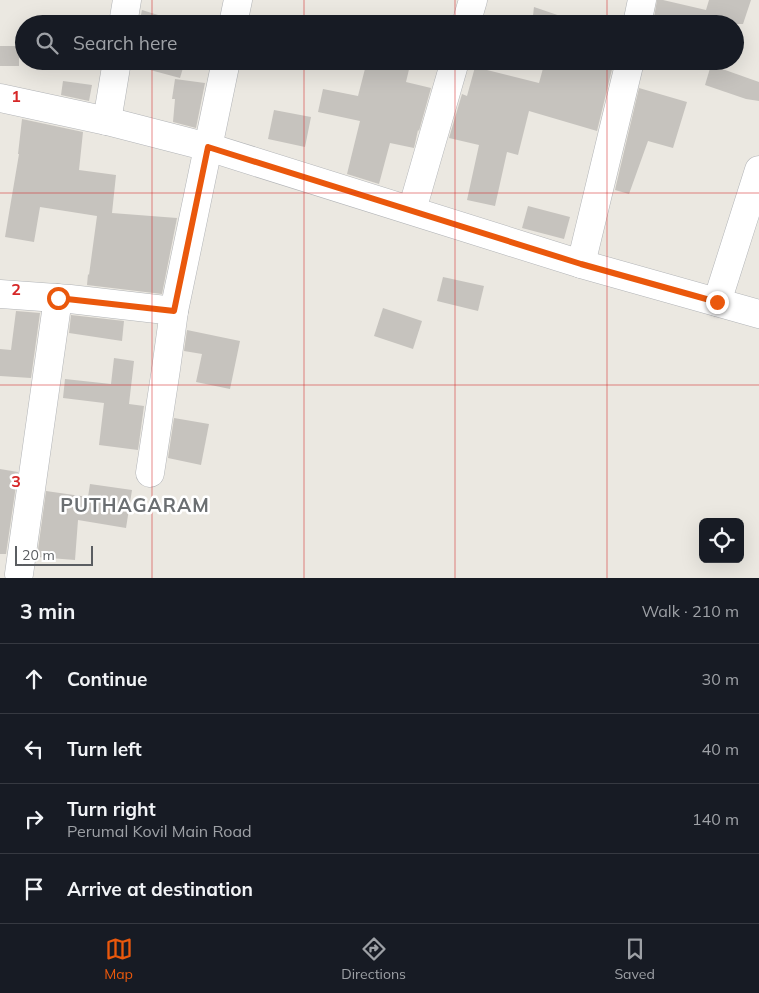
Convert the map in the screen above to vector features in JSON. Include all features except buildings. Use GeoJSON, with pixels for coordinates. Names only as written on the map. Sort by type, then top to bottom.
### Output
{"type":"FeatureCollection","features":[{"type":"Feature","properties":{"kind":"street"},"geometry":{"type":"LineString","coordinates":[[124,15],[127,0]]}},
{"type":"Feature","properties":{"kind":"street"},"geometry":{"type":"LineString","coordinates":[[235,15],[238,0]]}},
{"type":"Feature","properties":{"kind":"street"},"geometry":{"type":"LineString","coordinates":[[469,15],[473,0]]}},
{"type":"Feature","properties":{"kind":"street"},"geometry":{"type":"LineString","coordinates":[[640,15],[642,0]]}},
{"type":"Feature","properties":{"kind":"street"},"geometry":{"type":"LineString","coordinates":[[107,121],[116,70]]}},
{"type":"Feature","properties":{"kind":"street"},"geometry":{"type":"LineString","coordinates":[[150,473],[174,311],[224,70]]}},
{"type":"Feature","properties":{"kind":"street"},"geometry":{"type":"LineString","coordinates":[[412,210],[452,70]]}},
{"type":"Feature","properties":{"kind":"street"},"geometry":{"type":"LineString","coordinates":[[581,264],[628,70]]}},
{"type":"Feature","properties":{"kind":"street"},"geometry":{"type":"LineString","coordinates":[[0,98],[107,121],[208,147],[581,264],[759,314]]}},
{"type":"Feature","properties":{"kind":"street"},"geometry":{"type":"LineString","coordinates":[[717,302],[759,170]]}},
{"type":"Feature","properties":{"kind":"street"},"geometry":{"type":"LineString","coordinates":[[0,294],[58,298],[174,311]]}},
{"type":"Feature","properties":{"kind":"street"},"geometry":{"type":"LineString","coordinates":[[13,574],[58,298]]}},
{"type":"Feature","properties":{"kind":"district","name":"PUTHAGARAM"},"geometry":{"type":"Point","coordinates":[135,505]}},
{"type":"Feature","properties":{"kind":"route"},"geometry":{"type":"LineString","coordinates":[[58,298],[174,311],[208,147],[581,264],[717,302]]}}]}
